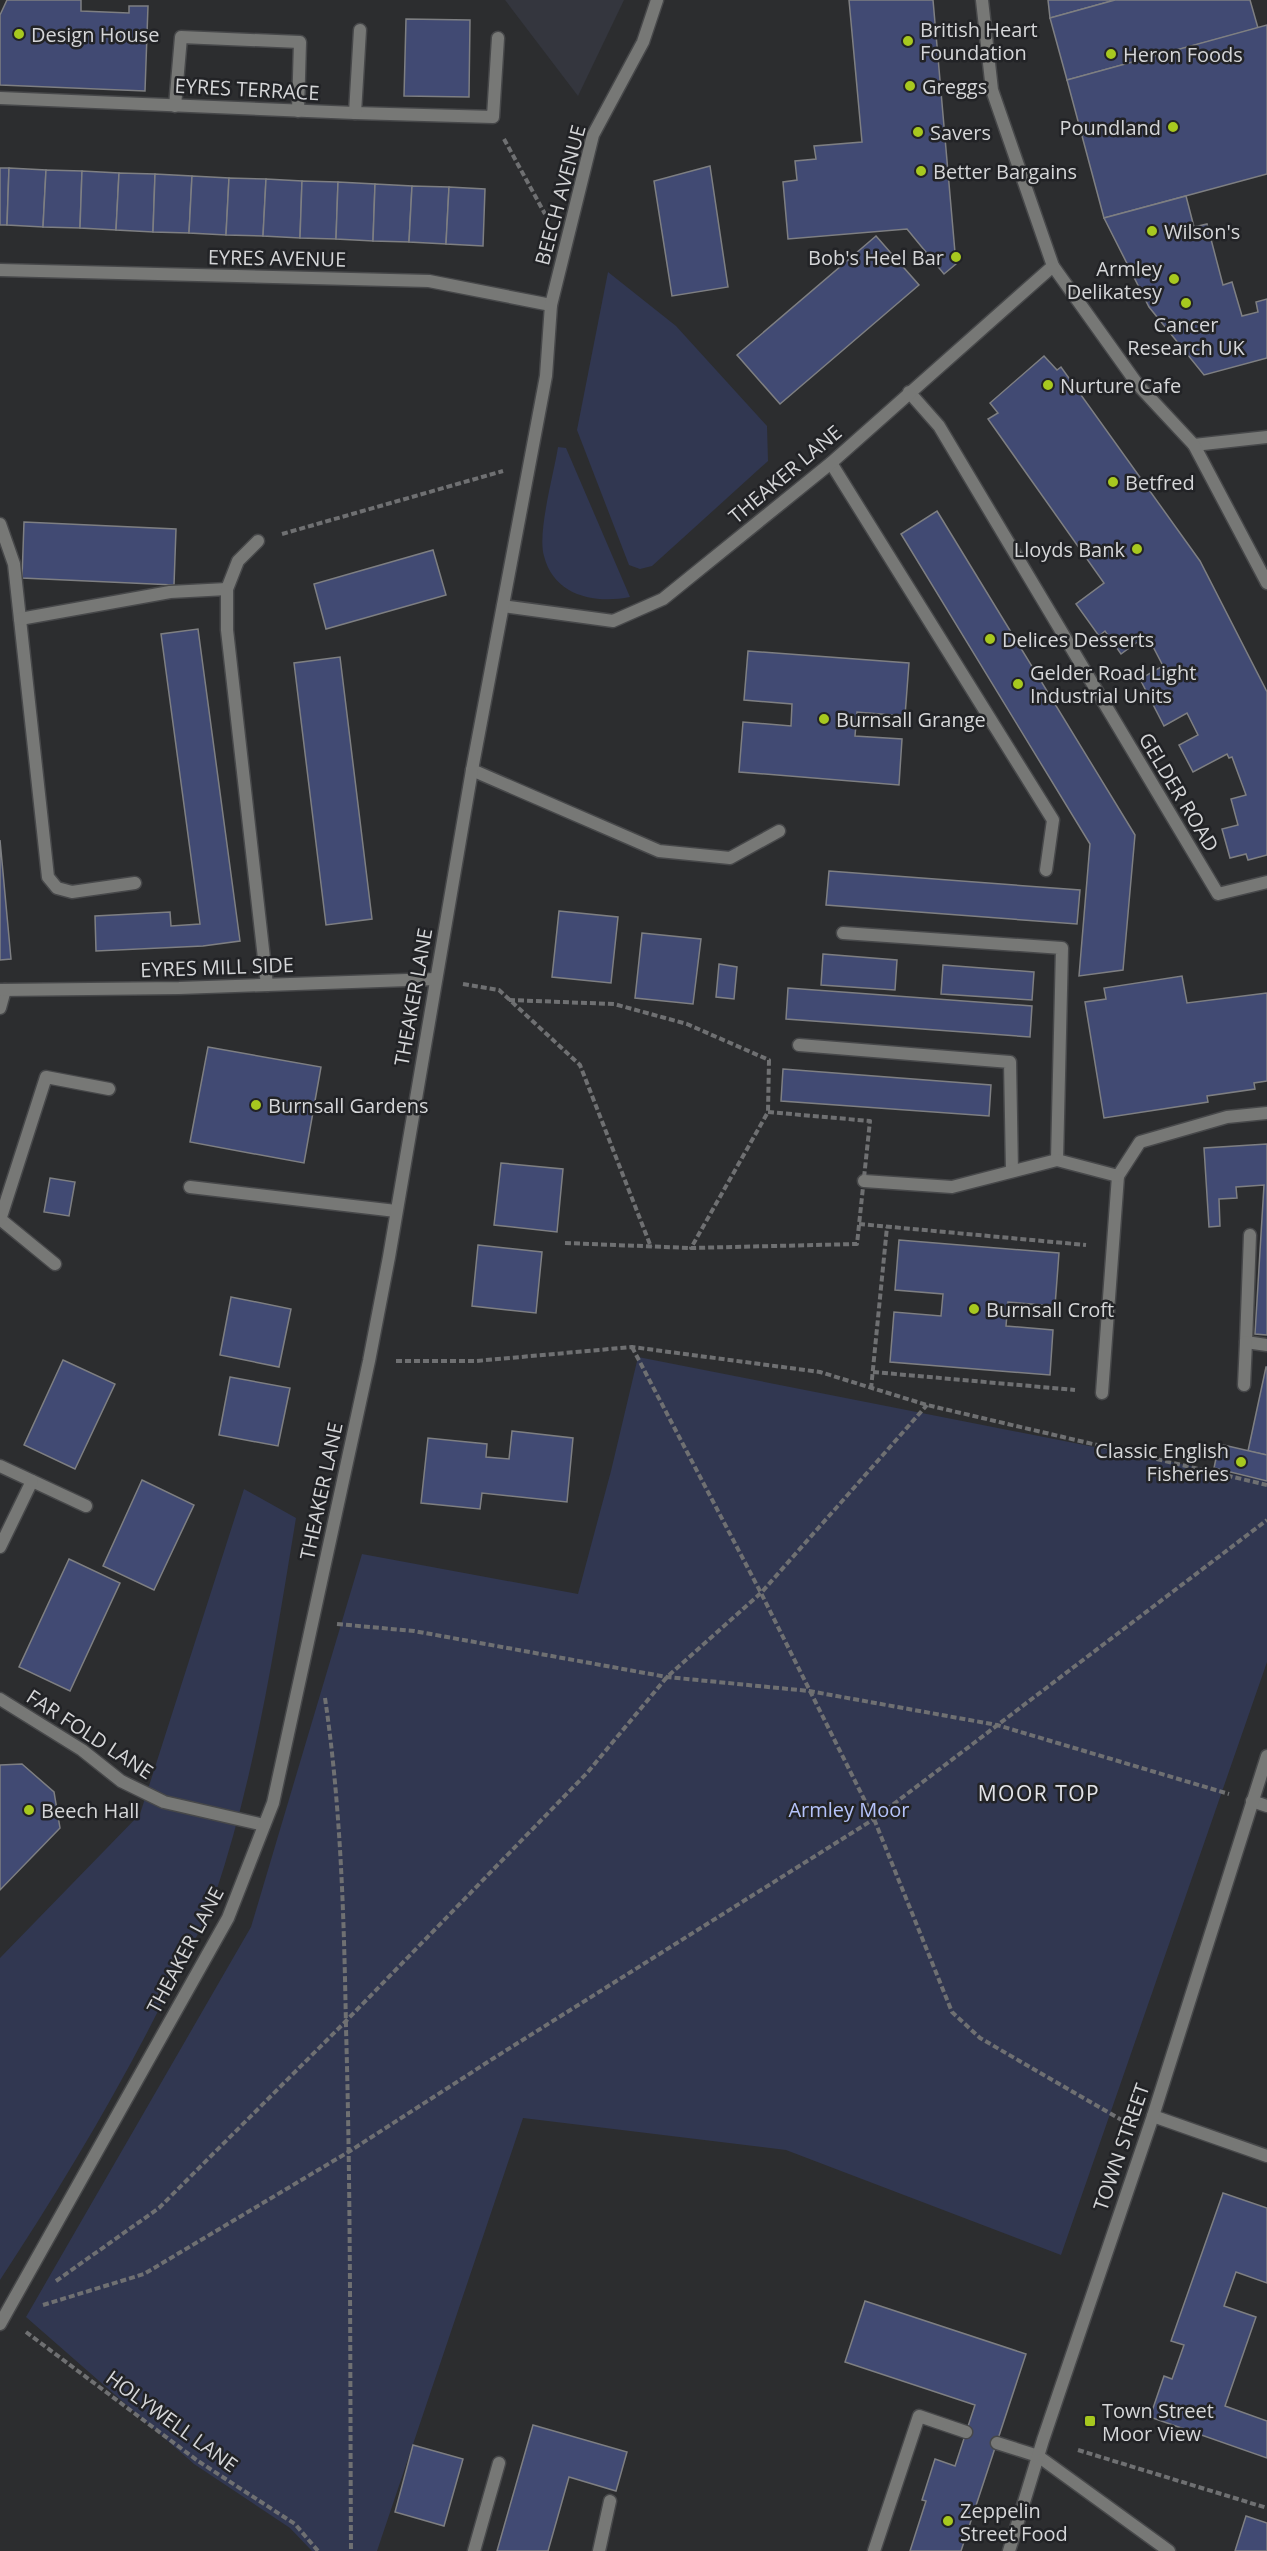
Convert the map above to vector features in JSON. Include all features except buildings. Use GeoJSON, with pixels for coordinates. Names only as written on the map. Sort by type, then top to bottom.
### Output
{"type":"FeatureCollection","features":[{"type":"Feature","properties":{"kind":"street","name":"BEECH AVENUE"},"geometry":{"type":"LineString","coordinates":[[551,304],[593,135],[643,42],[657,0]]}},
{"type":"Feature","properties":{"kind":"street"},"geometry":{"type":"LineString","coordinates":[[982,0],[992,90],[1053,266],[1138,385],[1194,446],[1267,583]]}},
{"type":"Feature","properties":{"kind":"street"},"geometry":{"type":"LineString","coordinates":[[354,113],[360,30]]}},
{"type":"Feature","properties":{"kind":"street"},"geometry":{"type":"LineString","coordinates":[[175,106],[181,37],[241,39],[300,42],[298,111]]}},
{"type":"Feature","properties":{"kind":"street"},"geometry":{"type":"LineString","coordinates":[[493,117],[498,38]]}},
{"type":"Feature","properties":{"kind":"street","name":"EYRES TERRACE"},"geometry":{"type":"LineString","coordinates":[[0,98],[493,117]]}},
{"type":"Feature","properties":{"kind":"street","name":"THEAKER LANE"},"geometry":{"type":"LineString","coordinates":[[503,606],[614,621],[663,599],[831,463],[1053,266]]}},
{"type":"Feature","properties":{"kind":"street","name":"EYRES AVENUE"},"geometry":{"type":"LineString","coordinates":[[0,270],[429,281],[551,304]]}},
{"type":"Feature","properties":{"kind":"street","name":"THEAKER LANE"},"geometry":{"type":"LineString","coordinates":[[3,2320],[228,1918],[273,1803],[369,1361],[472,770],[546,376],[551,304]]}},
{"type":"Feature","properties":{"kind":"street","name":"GELDER ROAD"},"geometry":{"type":"LineString","coordinates":[[909,392],[939,426],[1218,894],[1267,882]]}},
{"type":"Feature","properties":{"kind":"street"},"geometry":{"type":"LineString","coordinates":[[1194,446],[1267,437]]}},
{"type":"Feature","properties":{"kind":"street"},"geometry":{"type":"LineString","coordinates":[[831,463],[1053,820],[1046,870]]}},
{"type":"Feature","properties":{"kind":"street"},"geometry":{"type":"LineString","coordinates":[[0,524],[14,564],[48,877],[57,888],[72,892],[135,883]]}},
{"type":"Feature","properties":{"kind":"street"},"geometry":{"type":"LineString","coordinates":[[258,541],[238,561],[227,589],[229,642],[267,985]]}},
{"type":"Feature","properties":{"kind":"street"},"geometry":{"type":"LineString","coordinates":[[20,619],[170,592],[227,589]]}},
{"type":"Feature","properties":{"kind":"street"},"geometry":{"type":"LineString","coordinates":[[472,770],[659,851],[730,858],[779,831]]}},
{"type":"Feature","properties":{"kind":"street"},"geometry":{"type":"LineString","coordinates":[[843,933],[1062,948],[1057,1160]]}},
{"type":"Feature","properties":{"kind":"street","name":"EYRES MILL SIDE"},"geometry":{"type":"LineString","coordinates":[[3,990],[436,979]]}},
{"type":"Feature","properties":{"kind":"street"},"geometry":{"type":"LineString","coordinates":[[0,1008],[3,990]]}},
{"type":"Feature","properties":{"kind":"street"},"geometry":{"type":"LineString","coordinates":[[799,1045],[1010,1062],[1012,1171]]}},
{"type":"Feature","properties":{"kind":"street"},"geometry":{"type":"LineString","coordinates":[[55,1264],[0,1219],[46,1077],[109,1089]]}},
{"type":"Feature","properties":{"kind":"street"},"geometry":{"type":"LineString","coordinates":[[1102,1393],[1118,1176],[1140,1143],[1227,1117],[1267,1113]]}},
{"type":"Feature","properties":{"kind":"street"},"geometry":{"type":"LineString","coordinates":[[864,1181],[952,1188],[1057,1160],[1118,1176]]}},
{"type":"Feature","properties":{"kind":"street"},"geometry":{"type":"LineString","coordinates":[[190,1187],[396,1211]]}},
{"type":"Feature","properties":{"kind":"street"},"geometry":{"type":"LineString","coordinates":[[1244,1385],[1250,1235]]}},
{"type":"Feature","properties":{"kind":"street"},"geometry":{"type":"LineString","coordinates":[[1246,1342],[1267,1345]]}},
{"type":"Feature","properties":{"kind":"street"},"geometry":{"type":"LineString","coordinates":[[0,1466],[86,1506]]}},
{"type":"Feature","properties":{"kind":"street"},"geometry":{"type":"LineString","coordinates":[[0,1548],[32,1481]]}},
{"type":"Feature","properties":{"kind":"street","name":"FAR FOLD LANE"},"geometry":{"type":"LineString","coordinates":[[0,1699],[82,1750],[121,1781],[164,1802],[264,1825]]}},
{"type":"Feature","properties":{"kind":"street","name":"TOWN STREET"},"geometry":{"type":"LineString","coordinates":[[1009,2551],[1043,2439],[1153,2116],[1267,1756]]}},
{"type":"Feature","properties":{"kind":"street"},"geometry":{"type":"LineString","coordinates":[[1252,1801],[1267,1806]]}},
{"type":"Feature","properties":{"kind":"street"},"geometry":{"type":"LineString","coordinates":[[1153,2116],[1267,2156]]}},
{"type":"Feature","properties":{"kind":"street"},"geometry":{"type":"LineString","coordinates":[[873,2551],[919,2416],[966,2432]]}},
{"type":"Feature","properties":{"kind":"street"},"geometry":{"type":"LineString","coordinates":[[997,2442],[1038,2456],[1169,2551]]}},
{"type":"Feature","properties":{"kind":"street"},"geometry":{"type":"LineString","coordinates":[[474,2551],[499,2463]]}},
{"type":"Feature","properties":{"kind":"street"},"geometry":{"type":"LineString","coordinates":[[599,2551],[610,2501]]}},
{"type":"Feature","properties":{"kind":"path"},"geometry":{"type":"LineString","coordinates":[[493,117],[546,216]]}},
{"type":"Feature","properties":{"kind":"path"},"geometry":{"type":"LineString","coordinates":[[258,541],[530,463]]}},
{"type":"Feature","properties":{"kind":"path"},"geometry":{"type":"LineString","coordinates":[[436,979],[499,990],[580,1065],[651,1247]]}},
{"type":"Feature","properties":{"kind":"path"},"geometry":{"type":"LineString","coordinates":[[509,1000],[614,1004],[687,1024],[769,1060],[768,1112],[691,1248]]}},
{"type":"Feature","properties":{"kind":"path"},"geometry":{"type":"LineString","coordinates":[[565,1243],[691,1248],[857,1244],[870,1121],[768,1112]]}},
{"type":"Feature","properties":{"kind":"path"},"geometry":{"type":"LineString","coordinates":[[859,1224],[1113,1247]]}},
{"type":"Feature","properties":{"kind":"path"},"geometry":{"type":"LineString","coordinates":[[871,1389],[887,1227]]}},
{"type":"Feature","properties":{"kind":"path"},"geometry":{"type":"LineString","coordinates":[[369,1361],[476,1360],[632,1347],[820,1372],[927,1405],[1267,1485]]}},
{"type":"Feature","properties":{"kind":"path"},"geometry":{"type":"LineString","coordinates":[[632,1347],[761,1593],[874,1819],[952,2012],[980,2038],[1146,2135]]}},
{"type":"Feature","properties":{"kind":"path"},"geometry":{"type":"LineString","coordinates":[[873,1372],[1102,1393]]}},
{"type":"Feature","properties":{"kind":"path"},"geometry":{"type":"LineString","coordinates":[[54,2283],[159,2208],[346,2021],[587,1773],[667,1677],[761,1593],[927,1405]]}},
{"type":"Feature","properties":{"kind":"path"},"geometry":{"type":"LineString","coordinates":[[3,2320],[144,2274],[350,2151],[874,1819],[1267,1520]]}},
{"type":"Feature","properties":{"kind":"path"},"geometry":{"type":"LineString","coordinates":[[314,1622],[414,1632],[667,1677],[809,1692],[998,1725],[1252,1801]]}},
{"type":"Feature","properties":{"kind":"path"},"geometry":{"type":"LineString","coordinates":[[323,1688],[332,1743],[342,1869],[350,2151],[351,2551]]}},
{"type":"Feature","properties":{"kind":"path","name":"HOLYWELL LANE"},"geometry":{"type":"LineString","coordinates":[[3,2320],[198,2461],[295,2524],[318,2551]]}},
{"type":"Feature","properties":{"kind":"path"},"geometry":{"type":"LineString","coordinates":[[1043,2439],[1267,2508]]}},
{"type":"Feature","properties":{"kind":"shaded area"},"geometry":{"type":"Polygon","coordinates":[[[505,0],[624,0],[578,96],[505,0]]]}},
{"type":"Feature","properties":{"kind":"green space"},"geometry":{"type":"Polygon","coordinates":[[[608,272],[676,326],[767,426],[768,461],[652,566],[640,569],[629,565],[577,430],[608,272]]]}},
{"type":"Feature","properties":{"kind":"green space"},"geometry":{"type":"Polygon","coordinates":[[[558,447],[566,448],[630,597],[603,599],[578,594],[566,588],[549,570],[542,546],[547,503],[558,447]]]}},
{"type":"Feature","properties":{"kind":"green space","name":"Armley Moor"},"geometry":{"type":"Polygon","coordinates":[[[638,1357],[1267,1481],[1267,1662],[1061,2255],[786,2150],[523,2118],[377,2551],[312,2551],[290,2528],[194,2464],[26,2317],[251,1927],[362,1554],[578,1594],[611,1471],[638,1357]]]}},
{"type":"Feature","properties":{"kind":"green space"},"geometry":{"type":"Polygon","coordinates":[[[244,1489],[296,1518],[253,1756],[215,1895],[206,1917],[113,2096],[47,2207],[0,2280],[0,1958],[140,1814],[244,1489]]]}},
{"type":"Feature","properties":{"kind":"place","name":"Design House"},"geometry":{"type":"Point","coordinates":[19,34]}},
{"type":"Feature","properties":{"kind":"place","name":"British Heart Foundation"},"geometry":{"type":"Point","coordinates":[908,41]}},
{"type":"Feature","properties":{"kind":"place","name":"Heron Foods"},"geometry":{"type":"Point","coordinates":[1111,54]}},
{"type":"Feature","properties":{"kind":"place","name":"Greggs"},"geometry":{"type":"Point","coordinates":[910,86]}},
{"type":"Feature","properties":{"kind":"place","name":"Poundland"},"geometry":{"type":"Point","coordinates":[1173,127]}},
{"type":"Feature","properties":{"kind":"place","name":"Savers"},"geometry":{"type":"Point","coordinates":[918,132]}},
{"type":"Feature","properties":{"kind":"place","name":"Better Bargains"},"geometry":{"type":"Point","coordinates":[921,171]}},
{"type":"Feature","properties":{"kind":"place","name":"Wilson's"},"geometry":{"type":"Point","coordinates":[1152,231]}},
{"type":"Feature","properties":{"kind":"place","name":"Bob's Heel Bar"},"geometry":{"type":"Point","coordinates":[956,257]}},
{"type":"Feature","properties":{"kind":"place","name":"Armley Delikatesy"},"geometry":{"type":"Point","coordinates":[1174,279]}},
{"type":"Feature","properties":{"kind":"place","name":"Cancer Research UK"},"geometry":{"type":"Point","coordinates":[1186,303]}},
{"type":"Feature","properties":{"kind":"place","name":"Nurture Cafe"},"geometry":{"type":"Point","coordinates":[1048,385]}},
{"type":"Feature","properties":{"kind":"place","name":"Betfred"},"geometry":{"type":"Point","coordinates":[1113,482]}},
{"type":"Feature","properties":{"kind":"place","name":"Lloyds Bank"},"geometry":{"type":"Point","coordinates":[1137,549]}},
{"type":"Feature","properties":{"kind":"place","name":"Delices Desserts"},"geometry":{"type":"Point","coordinates":[990,639]}},
{"type":"Feature","properties":{"kind":"place","name":"Gelder Road Light Industrial Units"},"geometry":{"type":"Point","coordinates":[1018,684]}},
{"type":"Feature","properties":{"kind":"place","name":"Burnsall Grange"},"geometry":{"type":"Point","coordinates":[824,719]}},
{"type":"Feature","properties":{"kind":"place","name":"Burnsall Gardens"},"geometry":{"type":"Point","coordinates":[256,1105]}},
{"type":"Feature","properties":{"kind":"place","name":"Burnsall Croft"},"geometry":{"type":"Point","coordinates":[974,1309]}},
{"type":"Feature","properties":{"kind":"place","name":"Classic English Fisheries"},"geometry":{"type":"Point","coordinates":[1241,1462]}},
{"type":"Feature","properties":{"kind":"place","name":"Beech Hall"},"geometry":{"type":"Point","coordinates":[29,1810]}},
{"type":"Feature","properties":{"kind":"place","name":"Town Street Moor View"},"geometry":{"type":"Point","coordinates":[1090,2421]}},
{"type":"Feature","properties":{"kind":"place","name":"Zeppelin Street Food"},"geometry":{"type":"Point","coordinates":[948,2521]}},
{"type":"Feature","properties":{"kind":"district","name":"MOOR TOP"},"geometry":{"type":"Point","coordinates":[1039,1793]}}]}
